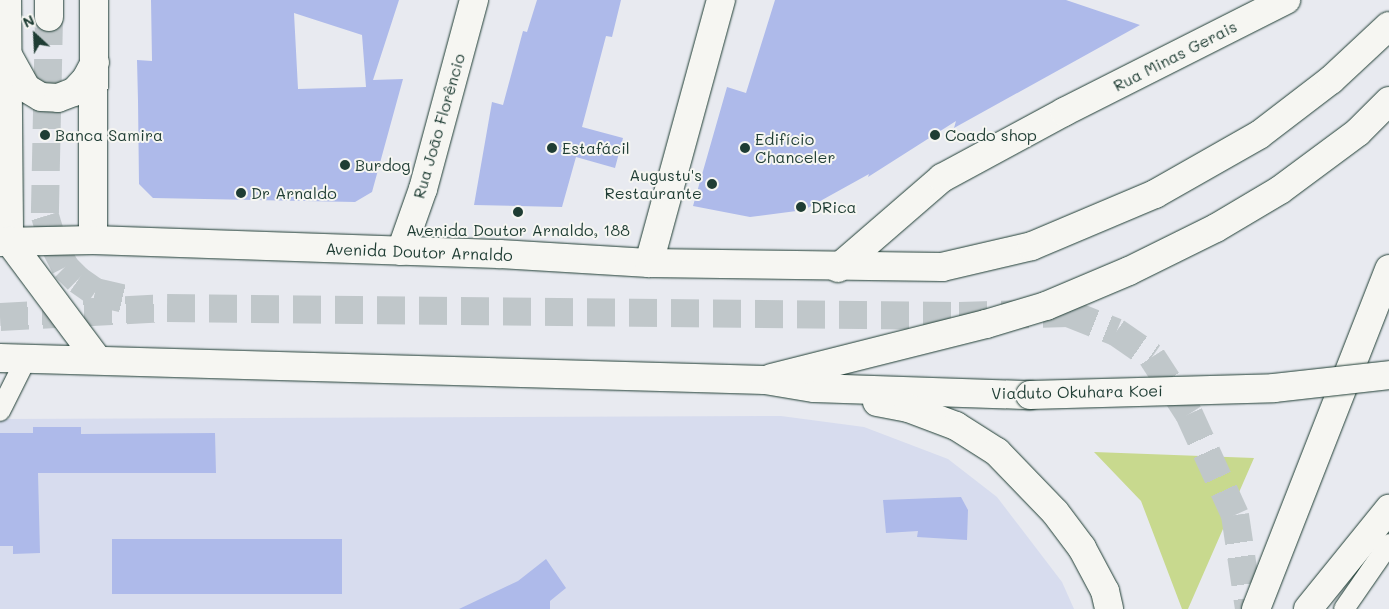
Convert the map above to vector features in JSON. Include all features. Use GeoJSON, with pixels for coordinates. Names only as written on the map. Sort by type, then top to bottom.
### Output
{"type":"FeatureCollection","features":[{"type":"Feature","properties":{"kind":"main road"},"geometry":{"type":"LineString","coordinates":[[7,0],[5,242],[97,359]]}},
{"type":"Feature","properties":{"kind":"main road"},"geometry":{"type":"LineString","coordinates":[[93,240],[94,0]]}},
{"type":"Feature","properties":{"kind":"main road","name":"Rua João Florêncio"},"geometry":{"type":"LineString","coordinates":[[402,251],[423,189],[474,0]]}},
{"type":"Feature","properties":{"kind":"main road"},"geometry":{"type":"LineString","coordinates":[[649,263],[721,0]]}},
{"type":"Feature","properties":{"kind":"main road","name":"Rua Minas Gerais"},"geometry":{"type":"LineString","coordinates":[[838,268],[942,178],[1064,112],[1286,0]]}},
{"type":"Feature","properties":{"kind":"main road","name":"Avenida Doutor Arnaldo"},"geometry":{"type":"LineString","coordinates":[[5,242],[93,240],[402,251],[649,263],[838,268],[942,267],[1032,246],[1155,194],[1259,135],[1331,80],[1389,26]]}},
{"type":"Feature","properties":{"kind":"main road"},"geometry":{"type":"LineString","coordinates":[[8,55],[26,88],[41,97],[58,98],[74,92],[86,80],[95,62]]}},
{"type":"Feature","properties":{"kind":"main road"},"geometry":{"type":"LineString","coordinates":[[770,380],[1046,306],[1129,271],[1216,228],[1280,190],[1358,132],[1389,102]]}},
{"type":"Feature","properties":{"kind":"main road"},"geometry":{"type":"LineString","coordinates":[[1256,609],[1389,269]]}},
{"type":"Feature","properties":{"kind":"main road"},"geometry":{"type":"LineString","coordinates":[[0,358],[28,357],[770,380],[908,408],[956,426],[997,452],[1055,512],[1082,548],[1105,591],[1110,609]]}},
{"type":"Feature","properties":{"kind":"main road","name":"Viaduto Okuhara Koei"},"geometry":{"type":"LineString","coordinates":[[770,380],[814,388],[1030,395],[1274,388],[1389,375]]}},
{"type":"Feature","properties":{"kind":"main road"},"geometry":{"type":"LineString","coordinates":[[1308,609],[1389,509]]}},
{"type":"Feature","properties":{"kind":"main road"},"geometry":{"type":"LineString","coordinates":[[1329,609],[1341,592],[1343,564]]}},
{"type":"Feature","properties":{"kind":"lane"},"geometry":{"type":"LineString","coordinates":[[0,411],[28,357]]}},
{"type":"Feature","properties":{"kind":"lane"},"geometry":{"type":"LineString","coordinates":[[1344,609],[1389,544]]}},
{"type":"Feature","properties":{"kind":"shaded area"},"geometry":{"type":"Polygon","coordinates":[[[781,416],[864,427],[948,459],[997,497],[1062,582],[1074,609],[0,609],[0,419],[781,416]]]}},
{"type":"Feature","properties":{"kind":"green space"},"geometry":{"type":"Polygon","coordinates":[[[1094,452],[1254,458],[1188,609],[1182,609],[1141,501],[1094,452]]]}},
{"type":"Feature","properties":{"kind":"building"},"geometry":{"type":"Polygon","coordinates":[[[151,0],[399,0],[373,80],[403,79],[372,192],[355,202],[153,198],[139,184],[137,60],[152,61],[151,0]],[[294,13],[298,89],[366,87],[362,35],[294,13]]]}},
{"type":"Feature","properties":{"kind":"building"},"geometry":{"type":"Polygon","coordinates":[[[537,0],[621,0],[612,37],[606,36],[582,127],[623,138],[615,168],[576,157],[562,207],[474,205],[492,102],[503,105],[523,31],[527,32],[537,0]]]}},
{"type":"Feature","properties":{"kind":"building"},"geometry":{"type":"Polygon","coordinates":[[[775,0],[1066,0],[1140,25],[954,128],[956,121],[868,177],[869,174],[804,210],[750,217],[693,206],[727,87],[746,93],[775,0]]]}},
{"type":"Feature","properties":{"kind":"building"},"geometry":{"type":"Polygon","coordinates":[[[33,427],[81,427],[81,434],[215,433],[216,473],[38,473],[40,553],[13,554],[13,546],[0,546],[0,433],[33,433],[33,427]]]}},
{"type":"Feature","properties":{"kind":"building"},"geometry":{"type":"Polygon","coordinates":[[[961,497],[968,510],[967,540],[917,537],[918,531],[886,533],[883,500],[961,497]]]}},
{"type":"Feature","properties":{"kind":"building"},"geometry":{"type":"Polygon","coordinates":[[[112,539],[342,539],[342,594],[112,594],[112,539]]]}},
{"type":"Feature","properties":{"kind":"building"},"geometry":{"type":"Polygon","coordinates":[[[546,559],[566,588],[550,601],[550,609],[459,609],[518,581],[546,559]]]}},
{"type":"Feature","properties":{"kind":"tunnel"},"geometry":{"type":"LineString","coordinates":[[49,17],[45,216],[53,243],[65,267],[78,280],[95,292],[134,301]]}},
{"type":"Feature","properties":{"kind":"tunnel"},"geometry":{"type":"LineString","coordinates":[[0,317],[167,308],[959,316],[1068,313],[1116,332],[1152,357],[1189,414],[1235,515],[1249,609]]}},
{"type":"Feature","properties":{"kind":"place","name":"Banca Samira"},"geometry":{"type":"Point","coordinates":[45,135]}},
{"type":"Feature","properties":{"kind":"place","name":"Coado shop"},"geometry":{"type":"Point","coordinates":[935,135]}},
{"type":"Feature","properties":{"kind":"place","name":"Estafácil"},"geometry":{"type":"Point","coordinates":[552,148]}},
{"type":"Feature","properties":{"kind":"place","name":"Edifício Chanceler"},"geometry":{"type":"Point","coordinates":[745,148]}},
{"type":"Feature","properties":{"kind":"place","name":"Burdog"},"geometry":{"type":"Point","coordinates":[345,165]}},
{"type":"Feature","properties":{"kind":"place","name":"Augustu's Restaurante"},"geometry":{"type":"Point","coordinates":[712,184]}},
{"type":"Feature","properties":{"kind":"place","name":"Dr Arnaldo"},"geometry":{"type":"Point","coordinates":[241,193]}},
{"type":"Feature","properties":{"kind":"place","name":"DRica"},"geometry":{"type":"Point","coordinates":[801,207]}},
{"type":"Feature","properties":{"kind":"place","name":"Avenida Doutor Arnaldo, 188"},"geometry":{"type":"Point","coordinates":[518,212]}}]}
